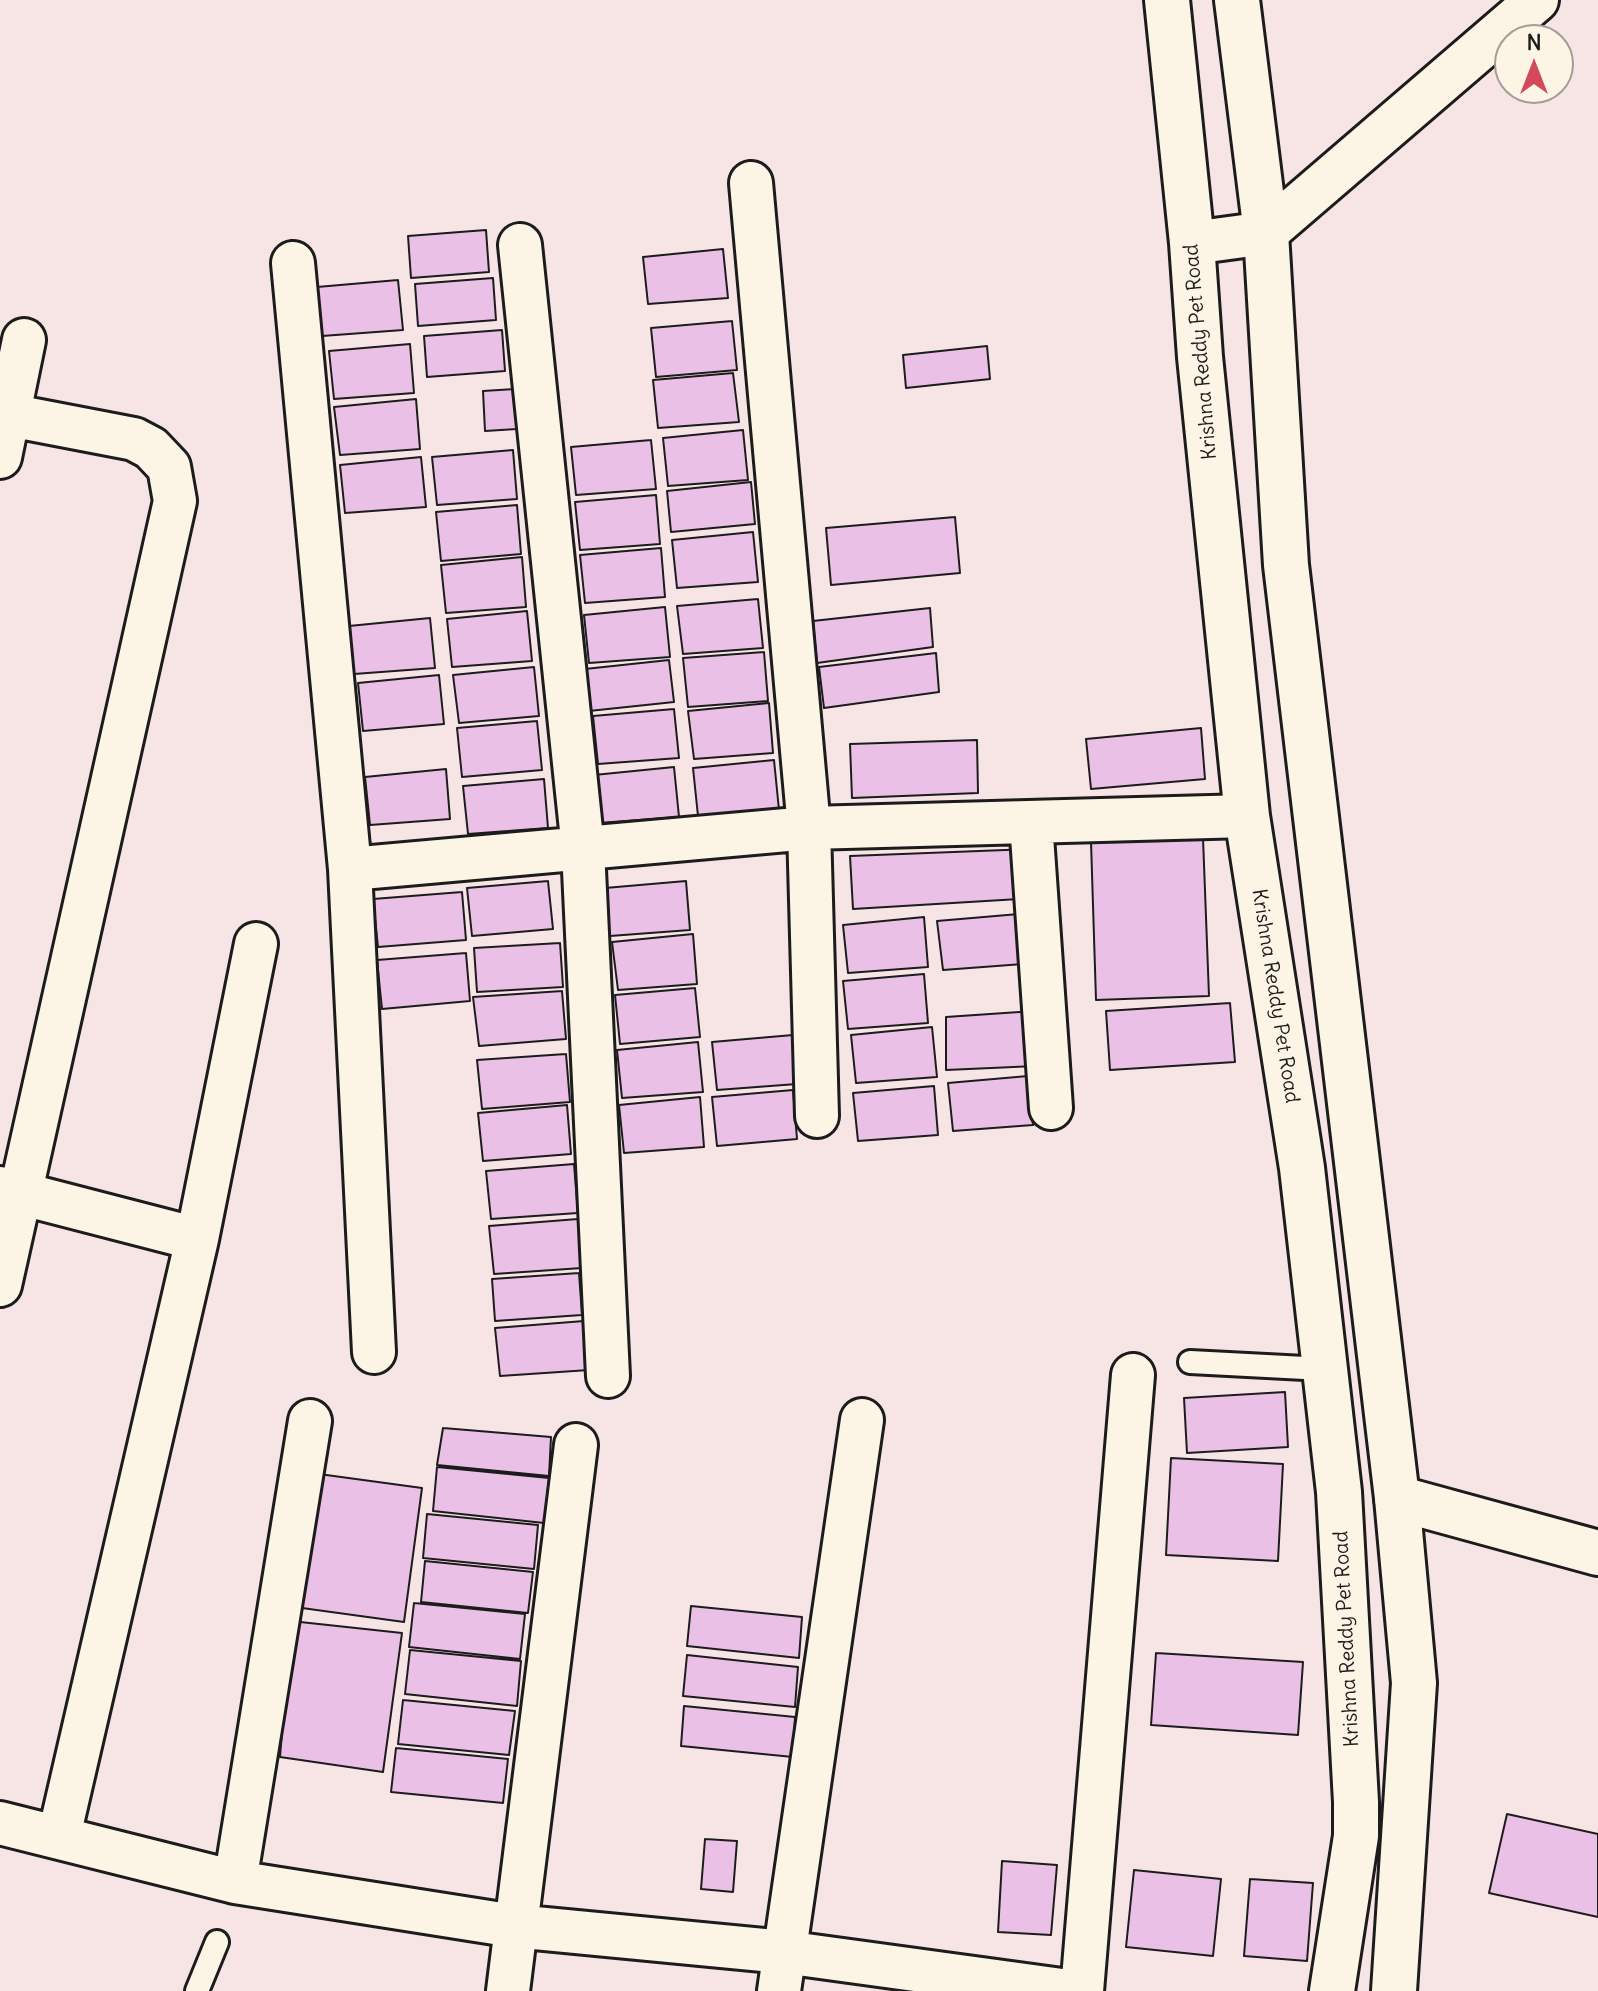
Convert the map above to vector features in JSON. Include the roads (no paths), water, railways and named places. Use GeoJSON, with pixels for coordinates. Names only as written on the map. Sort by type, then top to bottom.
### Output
{"type":"FeatureCollection","features":[{"type":"Feature","properties":{"kind":"main road","name":"Krishna Reddy Pet Road"},"geometry":{"type":"LineString","coordinates":[[1167,0],[1247,816],[1302,1168],[1339,1492],[1356,1836],[1332,1991]]}},
{"type":"Feature","properties":{"kind":"main road"},"geometry":{"type":"LineString","coordinates":[[1237,0],[1266,233],[1286,565],[1397,1498],[1414,1683],[1394,1991]]}},
{"type":"Feature","properties":{"kind":"main road"},"geometry":{"type":"LineString","coordinates":[[1397,1498],[1598,1553]]}},
{"type":"Feature","properties":{"kind":"street"},"geometry":{"type":"LineString","coordinates":[[1192,243],[1266,233],[1537,0]]}},
{"type":"Feature","properties":{"kind":"street"},"geometry":{"type":"LineString","coordinates":[[751,183],[809,828],[817,1116]]}},
{"type":"Feature","properties":{"kind":"street"},"geometry":{"type":"LineString","coordinates":[[520,245],[583,849],[608,1376]]}},
{"type":"Feature","properties":{"kind":"street"},"geometry":{"type":"LineString","coordinates":[[293,263],[350,869],[374,1352]]}},
{"type":"Feature","properties":{"kind":"street"},"geometry":{"type":"LineString","coordinates":[[0,457],[24,340]]}},
{"type":"Feature","properties":{"kind":"street"},"geometry":{"type":"LineString","coordinates":[[0,1285],[10,1190],[175,501],[169,467],[151,448],[134,439],[9,415]]}},
{"type":"Feature","properties":{"kind":"street"},"geometry":{"type":"LineString","coordinates":[[350,869],[809,828],[1247,816]]}},
{"type":"Feature","properties":{"kind":"street"},"geometry":{"type":"LineString","coordinates":[[1031,822],[1051,1108]]}},
{"type":"Feature","properties":{"kind":"street"},"geometry":{"type":"LineString","coordinates":[[59,1836],[197,1239],[256,944]]}},
{"type":"Feature","properties":{"kind":"street"},"geometry":{"type":"LineString","coordinates":[[10,1190],[197,1239]]}},
{"type":"Feature","properties":{"kind":"street"},"geometry":{"type":"LineString","coordinates":[[1082,1991],[1133,1375]]}},
{"type":"Feature","properties":{"kind":"street"},"geometry":{"type":"LineString","coordinates":[[782,1971],[862,1420]]}},
{"type":"Feature","properties":{"kind":"street"},"geometry":{"type":"LineString","coordinates":[[235,1882],[310,1421]]}},
{"type":"Feature","properties":{"kind":"street"},"geometry":{"type":"LineString","coordinates":[[508,1991],[576,1445]]}},
{"type":"Feature","properties":{"kind":"street"},"geometry":{"type":"LineString","coordinates":[[0,1823],[235,1882],[782,1971],[1069,1991]]}},
{"type":"Feature","properties":{"kind":"lane"},"geometry":{"type":"LineString","coordinates":[[1190,1362],[1324,1369]]}},
{"type":"Feature","properties":{"kind":"lane"},"geometry":{"type":"LineString","coordinates":[[197,1991],[217,1942]]}}]}
